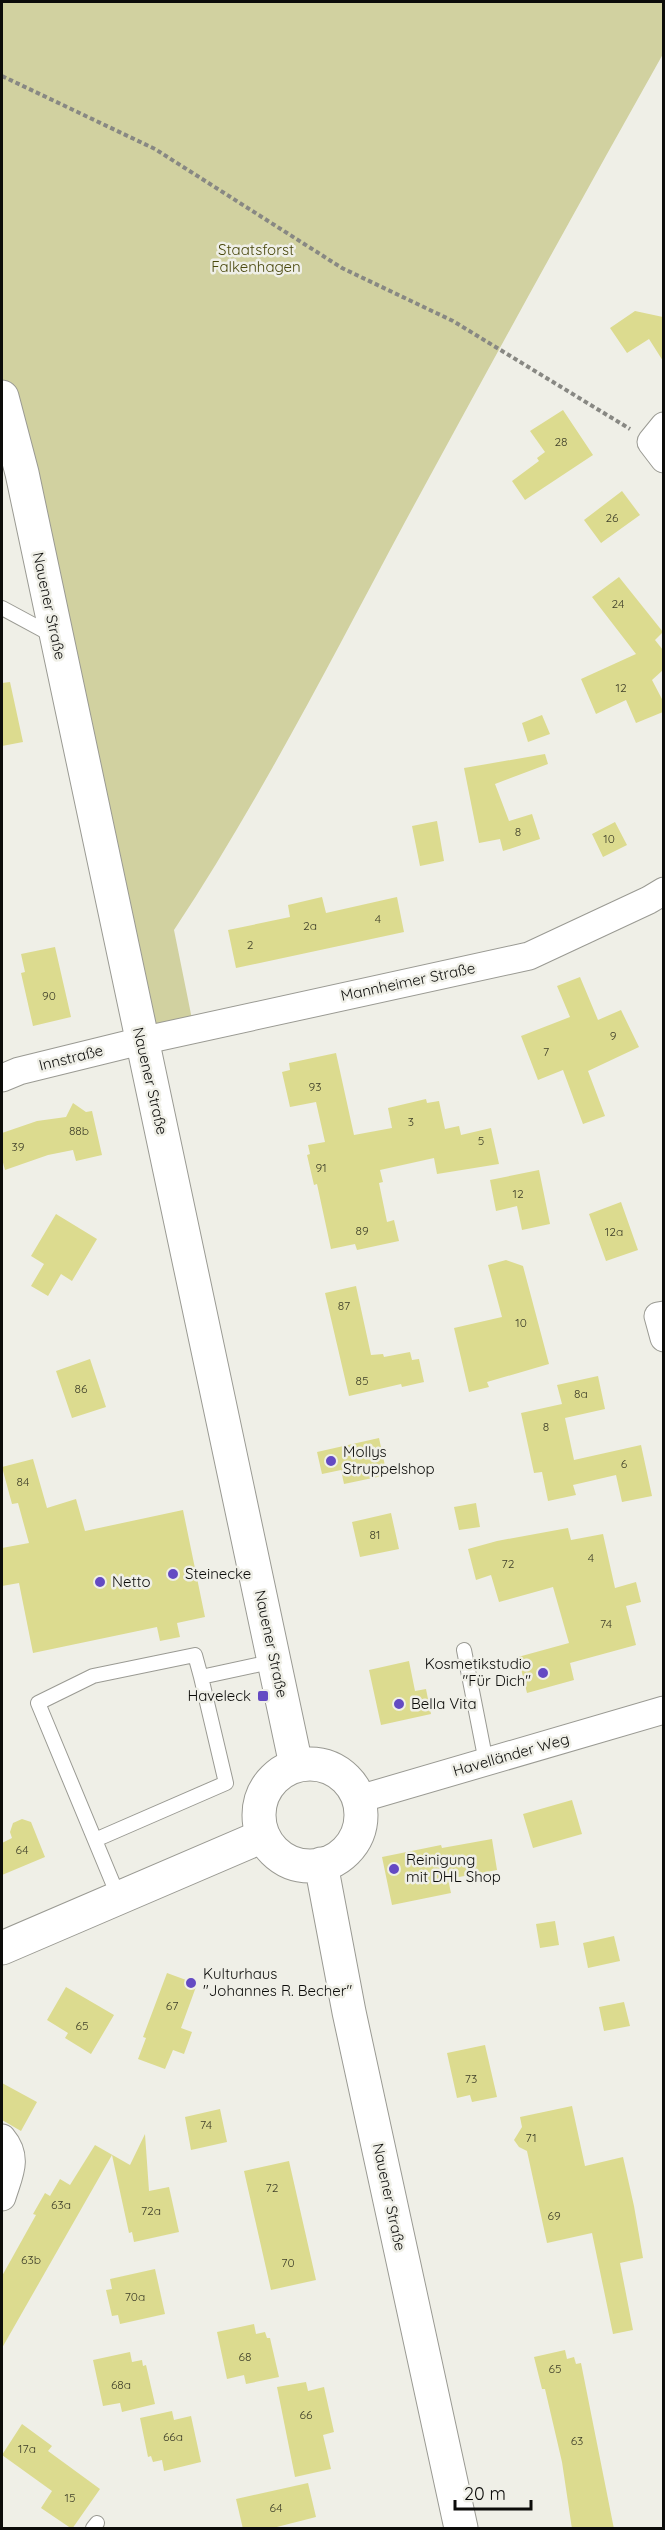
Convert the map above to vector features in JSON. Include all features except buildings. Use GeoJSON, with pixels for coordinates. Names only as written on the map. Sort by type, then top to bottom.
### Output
{"type":"FeatureCollection","features":[{"type":"Feature","properties":{"kind":"main road","name":"Nauener Straße"},"geometry":{"type":"LineString","coordinates":[[2,397],[12,475],[56,637],[296,1765]]}},
{"type":"Feature","properties":{"kind":"main road"},"geometry":{"type":"LineString","coordinates":[[312,1764],[327,1767],[341,1774],[352,1785],[359,1800],[359,1824],[349,1847],[337,1858],[321,1864],[304,1865],[287,1860],[273,1850],[263,1836],[259,1818],[260,1801],[268,1785],[281,1773],[296,1765],[312,1764]]}},
{"type":"Feature","properties":{"kind":"main road"},"geometry":{"type":"LineString","coordinates":[[2,1948],[263,1836]]}},
{"type":"Feature","properties":{"kind":"main road","name":"Nauener Straße"},"geometry":{"type":"LineString","coordinates":[[321,1864],[349,2012],[461,2529]]}},
{"type":"Feature","properties":{"kind":"street","name":"Mannheimer Straße"},"geometry":{"type":"LineString","coordinates":[[141,1041],[529,956],[649,900],[663,891]]}},
{"type":"Feature","properties":{"kind":"street","name":"Innstraße"},"geometry":{"type":"LineString","coordinates":[[2,1078],[19,1071],[141,1041]]}},
{"type":"Feature","properties":{"kind":"street"},"geometry":{"type":"LineString","coordinates":[[663,1315],[658,1316],[663,1338]]}},
{"type":"Feature","properties":{"kind":"street","name":"Havelländer Weg"},"geometry":{"type":"LineString","coordinates":[[359,1800],[663,1710]]}},
{"type":"Feature","properties":{"kind":"street"},"geometry":{"type":"LineString","coordinates":[[2,2138],[10,2148],[12,2164],[2,2197]]}},
{"type":"Feature","properties":{"kind":"lane"},"geometry":{"type":"LineString","coordinates":[[2,608],[56,637]]}},
{"type":"Feature","properties":{"kind":"lane"},"geometry":{"type":"LineString","coordinates":[[464,1650],[486,1762]]}},
{"type":"Feature","properties":{"kind":"lane"},"geometry":{"type":"LineString","coordinates":[[95,1840],[226,1783],[195,1655],[93,1676],[38,1703],[119,1898]]}},
{"type":"Feature","properties":{"kind":"lane"},"geometry":{"type":"LineString","coordinates":[[201,1677],[275,1660]]}},
{"type":"Feature","properties":{"kind":"path"},"geometry":{"type":"LineString","coordinates":[[2,76],[155,149],[342,268],[453,321],[659,442]]}},
{"type":"Feature","properties":{"kind":"green space","name":"Staatsforst Falkenhagen"},"geometry":{"type":"Polygon","coordinates":[[[2,2],[663,2],[663,54],[469,404],[294,729],[236,831],[174,930],[194,1029],[141,1041],[2,397],[2,2]]]}},
{"type":"Feature","properties":{"kind":"place","name":"Mollys Struppelshop"},"geometry":{"type":"Point","coordinates":[331,1461]}},
{"type":"Feature","properties":{"kind":"place","name":"Steinecke"},"geometry":{"type":"Point","coordinates":[173,1574]}},
{"type":"Feature","properties":{"kind":"place","name":"Netto"},"geometry":{"type":"Point","coordinates":[100,1582]}},
{"type":"Feature","properties":{"kind":"place","name":"Kosmetikstudio \"Für Dich\""},"geometry":{"type":"Point","coordinates":[543,1673]}},
{"type":"Feature","properties":{"kind":"place","name":"Haveleck"},"geometry":{"type":"Point","coordinates":[263,1696]}},
{"type":"Feature","properties":{"kind":"place","name":"Bella Vita"},"geometry":{"type":"Point","coordinates":[399,1704]}},
{"type":"Feature","properties":{"kind":"place","name":"Reinigung mit DHL Shop"},"geometry":{"type":"Point","coordinates":[394,1869]}},
{"type":"Feature","properties":{"kind":"place","name":"Kulturhaus \"Johannes R. Becher\""},"geometry":{"type":"Point","coordinates":[191,1983]}}]}
